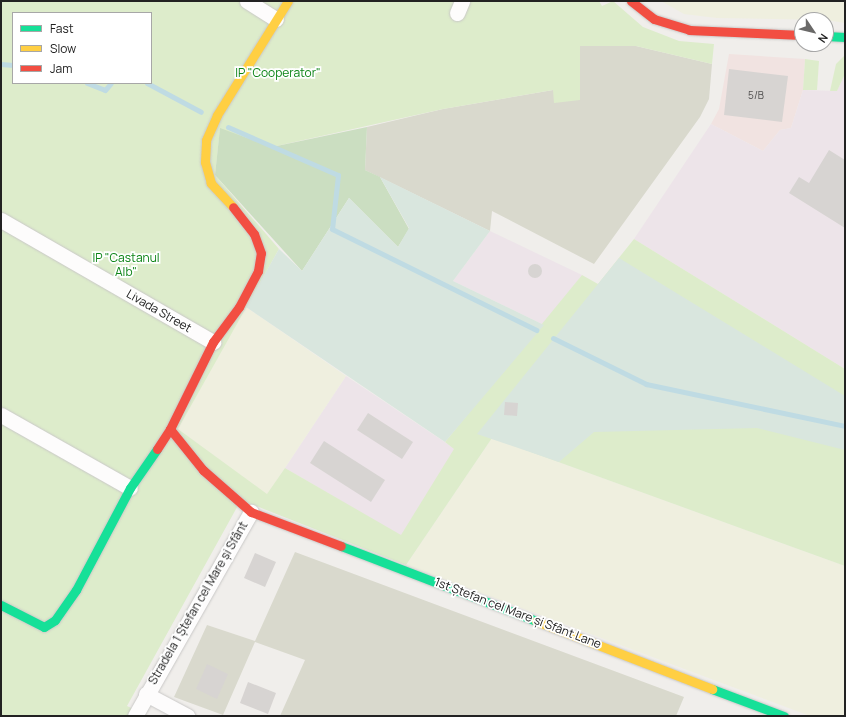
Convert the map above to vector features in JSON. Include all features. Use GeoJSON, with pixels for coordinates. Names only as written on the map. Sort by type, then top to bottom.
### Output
{"type":"FeatureCollection","features":[{"type":"Feature","properties":{"kind":"street"},"geometry":{"type":"LineString","coordinates":[[247,1],[276,19]]}},
{"type":"Feature","properties":{"kind":"street"},"geometry":{"type":"LineString","coordinates":[[1,605],[44,628],[55,620],[76,590],[130,488],[170,429],[213,342],[238,307],[255,277],[261,252],[254,234],[241,216],[211,183],[205,162],[206,140],[217,115],[288,1]]}},
{"type":"Feature","properties":{"kind":"street"},"geometry":{"type":"LineString","coordinates":[[630,1],[654,19],[689,30],[794,35]]}},
{"type":"Feature","properties":{"kind":"street"},"geometry":{"type":"LineString","coordinates":[[834,36],[845,37]]}},
{"type":"Feature","properties":{"kind":"street","name":"Livada Street"},"geometry":{"type":"LineString","coordinates":[[1,220],[213,342]]}},
{"type":"Feature","properties":{"kind":"street"},"geometry":{"type":"LineString","coordinates":[[1,415],[130,488]]}},
{"type":"Feature","properties":{"kind":"street"},"geometry":{"type":"LineString","coordinates":[[170,429],[203,470],[251,512]]}},
{"type":"Feature","properties":{"kind":"street","name":"Stradela 1 Ștefan cel Mare și Sfânt"},"geometry":{"type":"LineString","coordinates":[[135,716],[146,694],[251,512]]}},
{"type":"Feature","properties":{"kind":"street","name":"1st Ștefan cel Mare și Sfânt Lane"},"geometry":{"type":"LineString","coordinates":[[251,512],[784,716]]}},
{"type":"Feature","properties":{"kind":"street"},"geometry":{"type":"LineString","coordinates":[[146,694],[187,716]]}},
{"type":"Feature","properties":{"kind":"shaded area"},"geometry":{"type":"Polygon","coordinates":[[[580,46],[636,46],[712,64],[709,99],[700,117],[594,264],[492,211],[490,231],[365,170],[367,127],[443,109],[553,90],[580,46]]]}},
{"type":"Feature","properties":{"kind":"shaded area"},"geometry":{"type":"Polygon","coordinates":[[[729,54],[805,59],[803,90],[791,128],[780,130],[763,151],[711,124],[719,109],[729,54]]]}},
{"type":"Feature","properties":{"kind":"shaded area"},"geometry":{"type":"Polygon","coordinates":[[[845,74],[845,369],[634,239],[711,124],[763,151],[780,130],[791,128],[803,90],[837,91],[845,74]]]}},
{"type":"Feature","properties":{"kind":"shaded area"},"geometry":{"type":"Polygon","coordinates":[[[380,177],[490,231],[453,281],[544,325],[445,442],[246,307],[279,249],[302,271],[349,198],[398,247],[409,228],[380,177]]]}},
{"type":"Feature","properties":{"kind":"shaded area"},"geometry":{"type":"Polygon","coordinates":[[[490,231],[582,275],[544,325],[453,281],[490,231]]]}},
{"type":"Feature","properties":{"kind":"shaded area"},"geometry":{"type":"Polygon","coordinates":[[[619,258],[845,396],[845,450],[757,428],[594,432],[559,462],[477,434],[619,258]]]}},
{"type":"Feature","properties":{"kind":"shaded area"},"geometry":{"type":"Polygon","coordinates":[[[346,376],[455,449],[401,536],[285,468],[346,376]]]}},
{"type":"Feature","properties":{"kind":"shaded area"},"geometry":{"type":"Polygon","coordinates":[[[295,552],[684,697],[676,716],[280,716],[305,660],[255,642],[223,715],[174,697],[207,625],[255,641],[295,552]]]}},
{"type":"Feature","properties":{"kind":"green space"},"geometry":{"type":"Polygon","coordinates":[[[1,1],[599,1],[602,6],[613,1],[643,27],[679,41],[714,44],[712,64],[636,46],[580,46],[580,100],[554,103],[553,90],[443,109],[272,147],[220,129],[215,175],[279,249],[178,429],[267,494],[285,468],[401,535],[454,449],[445,442],[582,275],[598,284],[634,239],[845,369],[845,566],[492,438],[406,565],[241,500],[127,706],[149,716],[1,716],[1,1]]]}},
{"type":"Feature","properties":{"kind":"green space"},"geometry":{"type":"Polygon","coordinates":[[[661,1],[845,1],[845,23],[834,21],[834,12],[794,12],[794,19],[717,18],[684,14],[661,1]]]}},
{"type":"Feature","properties":{"kind":"green space"},"geometry":{"type":"Polygon","coordinates":[[[845,55],[845,74],[837,91],[830,91],[836,64],[845,55]]]}},
{"type":"Feature","properties":{"kind":"green space"},"geometry":{"type":"Polygon","coordinates":[[[805,59],[819,61],[817,90],[803,90],[805,59]]]}},
{"type":"Feature","properties":{"kind":"green space"},"geometry":{"type":"Polygon","coordinates":[[[367,127],[365,170],[380,177],[409,229],[398,247],[349,198],[302,271],[215,175],[220,128],[272,147],[367,127]]]}},
{"type":"Feature","properties":{"kind":"green space"},"geometry":{"type":"Polygon","coordinates":[[[246,307],[346,376],[267,495],[178,429],[246,307]]]}},
{"type":"Feature","properties":{"kind":"green space"},"geometry":{"type":"Polygon","coordinates":[[[492,438],[845,566],[845,716],[810,716],[406,565],[492,438]]]}},
{"type":"Feature","properties":{"kind":"building"},"geometry":{"type":"Polygon","coordinates":[[[729,69],[788,76],[782,122],[724,115],[729,69]]]}},
{"type":"Feature","properties":{"kind":"building"},"geometry":{"type":"Polygon","coordinates":[[[829,150],[845,160],[845,228],[789,193],[799,177],[809,183],[829,150]]]}},
{"type":"Feature","properties":{"kind":"building"},"geometry":{"type":"Polygon","coordinates":[[[532,264],[538,264],[542,268],[542,274],[538,278],[532,278],[528,274],[528,268],[532,264]]]}},
{"type":"Feature","properties":{"kind":"building"},"geometry":{"type":"Polygon","coordinates":[[[505,402],[518,403],[517,416],[504,415],[505,402]]]}},
{"type":"Feature","properties":{"kind":"building"},"geometry":{"type":"Polygon","coordinates":[[[368,413],[413,442],[402,459],[357,430],[368,413]]]}},
{"type":"Feature","properties":{"kind":"building"},"geometry":{"type":"Polygon","coordinates":[[[324,441],[385,480],[371,502],[310,463],[324,441]]]}},
{"type":"Feature","properties":{"kind":"building"},"geometry":{"type":"Polygon","coordinates":[[[255,553],[276,562],[265,587],[244,578],[255,553]]]}},
{"type":"Feature","properties":{"kind":"building"},"geometry":{"type":"Polygon","coordinates":[[[207,664],[228,674],[217,699],[196,689],[207,664]]]}},
{"type":"Feature","properties":{"kind":"building"},"geometry":{"type":"Polygon","coordinates":[[[248,682],[276,693],[268,714],[240,703],[248,682]]]}},
{"type":"Feature","properties":{"kind":"waterway"},"geometry":{"type":"LineString","coordinates":[[1,64],[12,65]]}},
{"type":"Feature","properties":{"kind":"waterway"},"geometry":{"type":"LineString","coordinates":[[90,84],[105,90],[110,84]]}},
{"type":"Feature","properties":{"kind":"waterway"},"geometry":{"type":"LineString","coordinates":[[149,84],[201,112]]}},
{"type":"Feature","properties":{"kind":"waterway"},"geometry":{"type":"LineString","coordinates":[[228,127],[338,175],[332,229],[536,330]]}},
{"type":"Feature","properties":{"kind":"waterway"},"geometry":{"type":"LineString","coordinates":[[553,338],[646,384],[845,426]]}},
{"type":"Feature","properties":{"kind":"traffic: fast"},"geometry":{"type":"LineString","coordinates":[[834,36],[845,37]]}},
{"type":"Feature","properties":{"kind":"traffic: fast"},"geometry":{"type":"LineString","coordinates":[[1,605],[44,627],[55,620],[76,590],[130,488],[157,449]]}},
{"type":"Feature","properties":{"kind":"traffic: fast"},"geometry":{"type":"LineString","coordinates":[[341,546],[536,621]]}},
{"type":"Feature","properties":{"kind":"traffic: fast"},"geometry":{"type":"LineString","coordinates":[[712,689],[784,716]]}},
{"type":"Feature","properties":{"kind":"traffic: slow"},"geometry":{"type":"LineString","coordinates":[[233,207],[211,183],[205,162],[206,140],[217,115],[288,1]]}},
{"type":"Feature","properties":{"kind":"traffic: slow"},"geometry":{"type":"LineString","coordinates":[[536,621],[712,689]]}},
{"type":"Feature","properties":{"kind":"traffic: jam"},"geometry":{"type":"LineString","coordinates":[[631,1],[654,19],[689,30],[794,35]]}},
{"type":"Feature","properties":{"kind":"traffic: jam"},"geometry":{"type":"LineString","coordinates":[[157,449],[170,429],[213,342],[239,307],[258,271],[261,253],[254,234],[233,207]]}},
{"type":"Feature","properties":{"kind":"traffic: jam"},"geometry":{"type":"LineString","coordinates":[[170,429],[203,470],[251,512],[341,546]]}},
{"type":"Feature","properties":{"kind":"park label","name":"IP \"Cooperator\""},"geometry":{"type":"Point","coordinates":[278,73]}},
{"type":"Feature","properties":{"kind":"park label","name":"IP \"Castanul Alb\""},"geometry":{"type":"Point","coordinates":[126,265]}}]}
